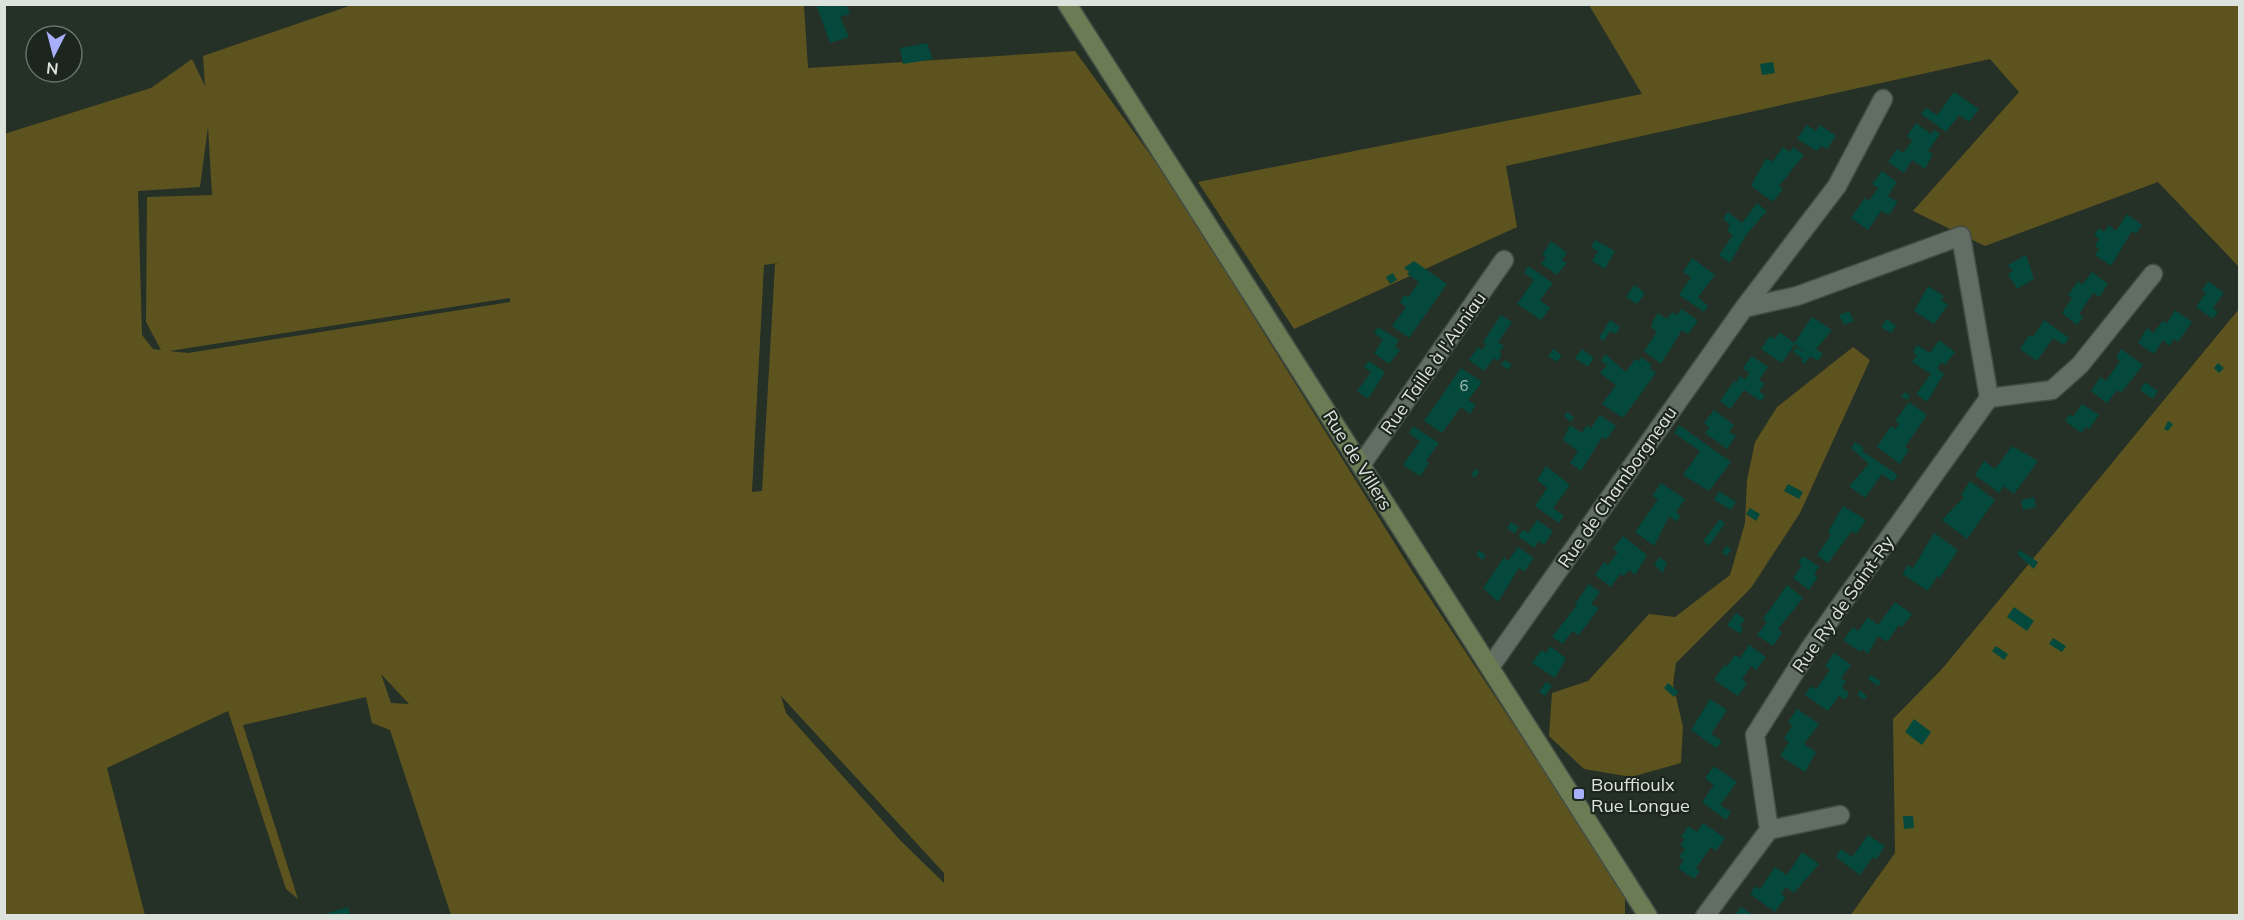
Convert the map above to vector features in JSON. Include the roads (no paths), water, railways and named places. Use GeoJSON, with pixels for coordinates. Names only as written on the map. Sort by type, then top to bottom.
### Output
{"type":"FeatureCollection","features":[{"type":"Feature","properties":{"kind":"street","name":"Rue de Villers"},"geometry":{"type":"LineString","coordinates":[[1067,4],[1648,915]]}},
{"type":"Feature","properties":{"kind":"street","name":"Rue de Chamborgneau"},"geometry":{"type":"LineString","coordinates":[[1490,667],[1744,308],[1837,186],[1883,99]]}},
{"type":"Feature","properties":{"kind":"street"},"geometry":{"type":"LineString","coordinates":[[1744,308],[1797,296],[1961,236],[1989,398],[2052,390],[2080,365],[2153,274]]}},
{"type":"Feature","properties":{"kind":"street","name":"Rue Taille à l'Auniau"},"geometry":{"type":"LineString","coordinates":[[1361,465],[1504,260]]}},
{"type":"Feature","properties":{"kind":"street","name":"Rue Ry de Saint-Ry"},"geometry":{"type":"LineString","coordinates":[[1769,830],[1755,735],[1810,648],[1989,398]]}},
{"type":"Feature","properties":{"kind":"street"},"geometry":{"type":"LineString","coordinates":[[1705,915],[1769,830],[1840,815]]}},
{"type":"Feature","properties":{"kind":"place","name":"Bouffioulx Rue Longue"},"geometry":{"type":"Point","coordinates":[1579,794]}}]}
